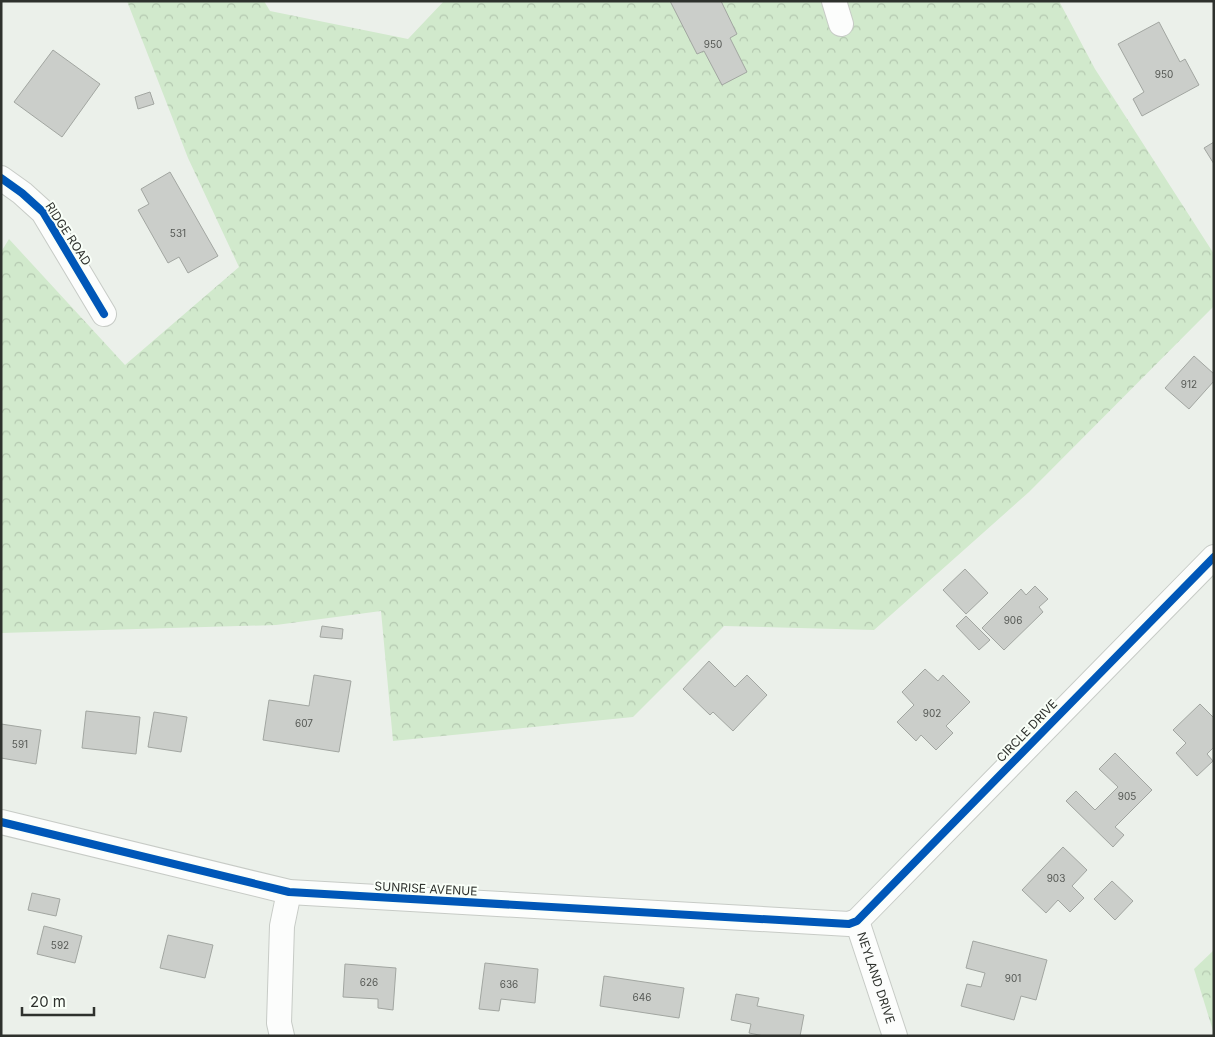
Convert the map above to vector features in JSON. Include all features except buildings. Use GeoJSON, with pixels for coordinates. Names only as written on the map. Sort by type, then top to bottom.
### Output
{"type":"FeatureCollection","features":[{"type":"Feature","properties":{"kind":"street"},"geometry":{"type":"LineString","coordinates":[[834,1],[840,24]]}},
{"type":"Feature","properties":{"kind":"street","name":"RIDGE ROAD"},"geometry":{"type":"LineString","coordinates":[[1,178],[22,193],[43,212],[104,314]]}},
{"type":"Feature","properties":{"kind":"street","name":"CIRCLE DRIVE"},"geometry":{"type":"LineString","coordinates":[[857,921],[1214,557]]}},
{"type":"Feature","properties":{"kind":"street","name":"SUNRISE AVENUE"},"geometry":{"type":"LineString","coordinates":[[1,822],[289,892],[849,924],[857,921]]}},
{"type":"Feature","properties":{"kind":"street"},"geometry":{"type":"LineString","coordinates":[[282,1036],[279,1023],[282,926],[289,892]]}},
{"type":"Feature","properties":{"kind":"street","name":"NEYLAND DRIVE"},"geometry":{"type":"LineString","coordinates":[[857,921],[895,1036]]}},
{"type":"Feature","properties":{"kind":"green space"},"geometry":{"type":"Polygon","coordinates":[[[127,1],[264,1],[270,11],[408,39],[444,1],[1059,1],[1095,69],[1214,254],[1214,306],[1029,492],[874,630],[724,626],[633,717],[393,741],[381,611],[276,625],[1,633],[1,252],[9,239],[125,365],[239,267],[188,158],[127,1]]]}},
{"type":"Feature","properties":{"kind":"green space"},"geometry":{"type":"Polygon","coordinates":[[[1214,950],[1214,1034],[1194,969],[1214,950]]]}},
{"type":"Feature","properties":{"kind":"cycle path"},"geometry":{"type":"LineString","coordinates":[[1,178],[22,193],[43,212],[104,314]]}},
{"type":"Feature","properties":{"kind":"cycle path"},"geometry":{"type":"LineString","coordinates":[[1,822],[289,892],[849,924],[857,921],[1214,557]]}}]}
